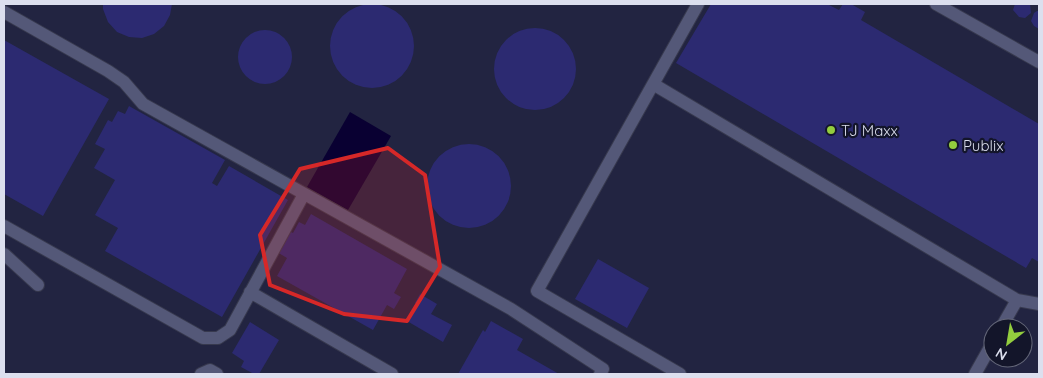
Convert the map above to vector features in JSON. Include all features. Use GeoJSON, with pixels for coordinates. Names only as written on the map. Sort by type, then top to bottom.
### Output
{"type":"FeatureCollection","features":[{"type":"Feature","properties":{"kind":"street"},"geometry":{"type":"LineString","coordinates":[[680,374],[666,371],[537,291],[698,4]]}},
{"type":"Feature","properties":{"kind":"street"},"geometry":{"type":"LineString","coordinates":[[936,4],[1039,62]]}},
{"type":"Feature","properties":{"kind":"street"},"geometry":{"type":"LineString","coordinates":[[4,12],[108,71],[124,82],[143,104],[510,309],[603,369],[600,374]]}},
{"type":"Feature","properties":{"kind":"street"},"geometry":{"type":"LineString","coordinates":[[653,84],[1016,300],[1039,304]]}},
{"type":"Feature","properties":{"kind":"street"},"geometry":{"type":"LineString","coordinates":[[4,226],[203,338],[218,338],[230,330],[304,194]]}},
{"type":"Feature","properties":{"kind":"street"},"geometry":{"type":"LineString","coordinates":[[4,254],[38,285]]}},
{"type":"Feature","properties":{"kind":"street"},"geometry":{"type":"LineString","coordinates":[[250,292],[392,374]]}},
{"type":"Feature","properties":{"kind":"street"},"geometry":{"type":"LineString","coordinates":[[1006,318],[1016,300]]}},
{"type":"Feature","properties":{"kind":"street"},"geometry":{"type":"LineString","coordinates":[[975,374],[983,360]]}},
{"type":"Feature","properties":{"kind":"street"},"geometry":{"type":"LineString","coordinates":[[201,374],[210,370],[216,374]]}},
{"type":"Feature","properties":{"kind":"highlighted area"},"geometry":{"type":"Polygon","coordinates":[[[388,148],[425,175],[440,267],[407,321],[344,314],[270,285],[260,235],[300,169],[388,148]]]}},
{"type":"Feature","properties":{"kind":"shaded area"},"geometry":{"type":"Polygon","coordinates":[[[4,4],[1039,4],[1039,374],[4,374],[4,4]]]}},
{"type":"Feature","properties":{"kind":"shaded area"},"geometry":{"type":"Polygon","coordinates":[[[350,112],[391,136],[348,210],[307,187],[350,112]]]}},
{"type":"Feature","properties":{"kind":"building"},"geometry":{"type":"Polygon","coordinates":[[[103,4],[172,4],[170,15],[164,26],[154,34],[142,38],[129,37],[117,32],[108,22],[103,4]]]}},
{"type":"Feature","properties":{"kind":"building"},"geometry":{"type":"Polygon","coordinates":[[[372,4],[388,7],[402,16],[411,30],[414,46],[411,62],[402,76],[388,85],[372,88],[356,85],[342,76],[333,62],[330,46],[333,30],[342,16],[356,7],[372,4]]]}},
{"type":"Feature","properties":{"kind":"building"},"geometry":{"type":"Polygon","coordinates":[[[711,4],[827,4],[839,10],[843,4],[851,4],[865,12],[861,20],[1039,124],[1039,262],[1032,258],[1026,268],[676,63],[711,4]]]}},
{"type":"Feature","properties":{"kind":"building"},"geometry":{"type":"Polygon","coordinates":[[[1015,4],[1030,4],[1031,13],[1025,18],[1019,17],[1013,10],[1015,4]]]}},
{"type":"Feature","properties":{"kind":"building"},"geometry":{"type":"Polygon","coordinates":[[[1039,11],[1039,29],[1031,21],[1034,13],[1039,11]]]}},
{"type":"Feature","properties":{"kind":"building"},"geometry":{"type":"Polygon","coordinates":[[[535,28],[551,31],[564,40],[573,53],[576,69],[573,85],[564,98],[551,107],[535,110],[519,107],[506,98],[497,85],[494,69],[497,53],[506,40],[519,31],[535,28]]]}},
{"type":"Feature","properties":{"kind":"building"},"geometry":{"type":"Polygon","coordinates":[[[265,30],[275,32],[284,38],[290,47],[292,57],[290,67],[284,76],[275,82],[265,84],[255,82],[246,76],[240,67],[238,57],[240,47],[246,38],[255,32],[265,30]]]}},
{"type":"Feature","properties":{"kind":"building"},"geometry":{"type":"Polygon","coordinates":[[[4,40],[109,99],[43,216],[4,194],[4,40]]]}},
{"type":"Feature","properties":{"kind":"building"},"geometry":{"type":"Polygon","coordinates":[[[129,106],[225,160],[212,183],[217,186],[229,166],[288,200],[222,317],[105,251],[118,228],[95,215],[115,180],[94,168],[105,149],[95,144],[108,120],[112,122],[118,111],[125,114],[129,106]]]}},
{"type":"Feature","properties":{"kind":"building"},"geometry":{"type":"Polygon","coordinates":[[[469,144],[485,147],[499,156],[508,170],[511,186],[508,202],[499,216],[485,225],[469,228],[453,225],[439,216],[430,202],[427,186],[430,170],[439,156],[453,147],[469,144]]]}},
{"type":"Feature","properties":{"kind":"building"},"geometry":{"type":"Polygon","coordinates":[[[311,214],[407,269],[394,293],[401,297],[394,309],[387,305],[373,330],[277,276],[287,258],[277,252],[289,231],[293,233],[299,222],[305,225],[311,214]]]}},
{"type":"Feature","properties":{"kind":"building"},"geometry":{"type":"Polygon","coordinates":[[[598,259],[649,288],[627,328],[575,299],[598,259]]]}},
{"type":"Feature","properties":{"kind":"building"},"geometry":{"type":"Polygon","coordinates":[[[420,294],[437,304],[431,314],[452,325],[443,342],[407,321],[417,304],[415,303],[420,294]]]}},
{"type":"Feature","properties":{"kind":"building"},"geometry":{"type":"Polygon","coordinates":[[[491,321],[523,339],[517,350],[559,374],[458,374],[483,330],[485,332],[491,321]]]}},
{"type":"Feature","properties":{"kind":"building"},"geometry":{"type":"Polygon","coordinates":[[[250,322],[279,340],[259,374],[254,374],[241,367],[244,361],[232,353],[250,322]]]}},
{"type":"Feature","properties":{"kind":"place","name":"TJ Maxx"},"geometry":{"type":"Point","coordinates":[831,130]}},
{"type":"Feature","properties":{"kind":"place","name":"Publix"},"geometry":{"type":"Point","coordinates":[953,145]}}]}
